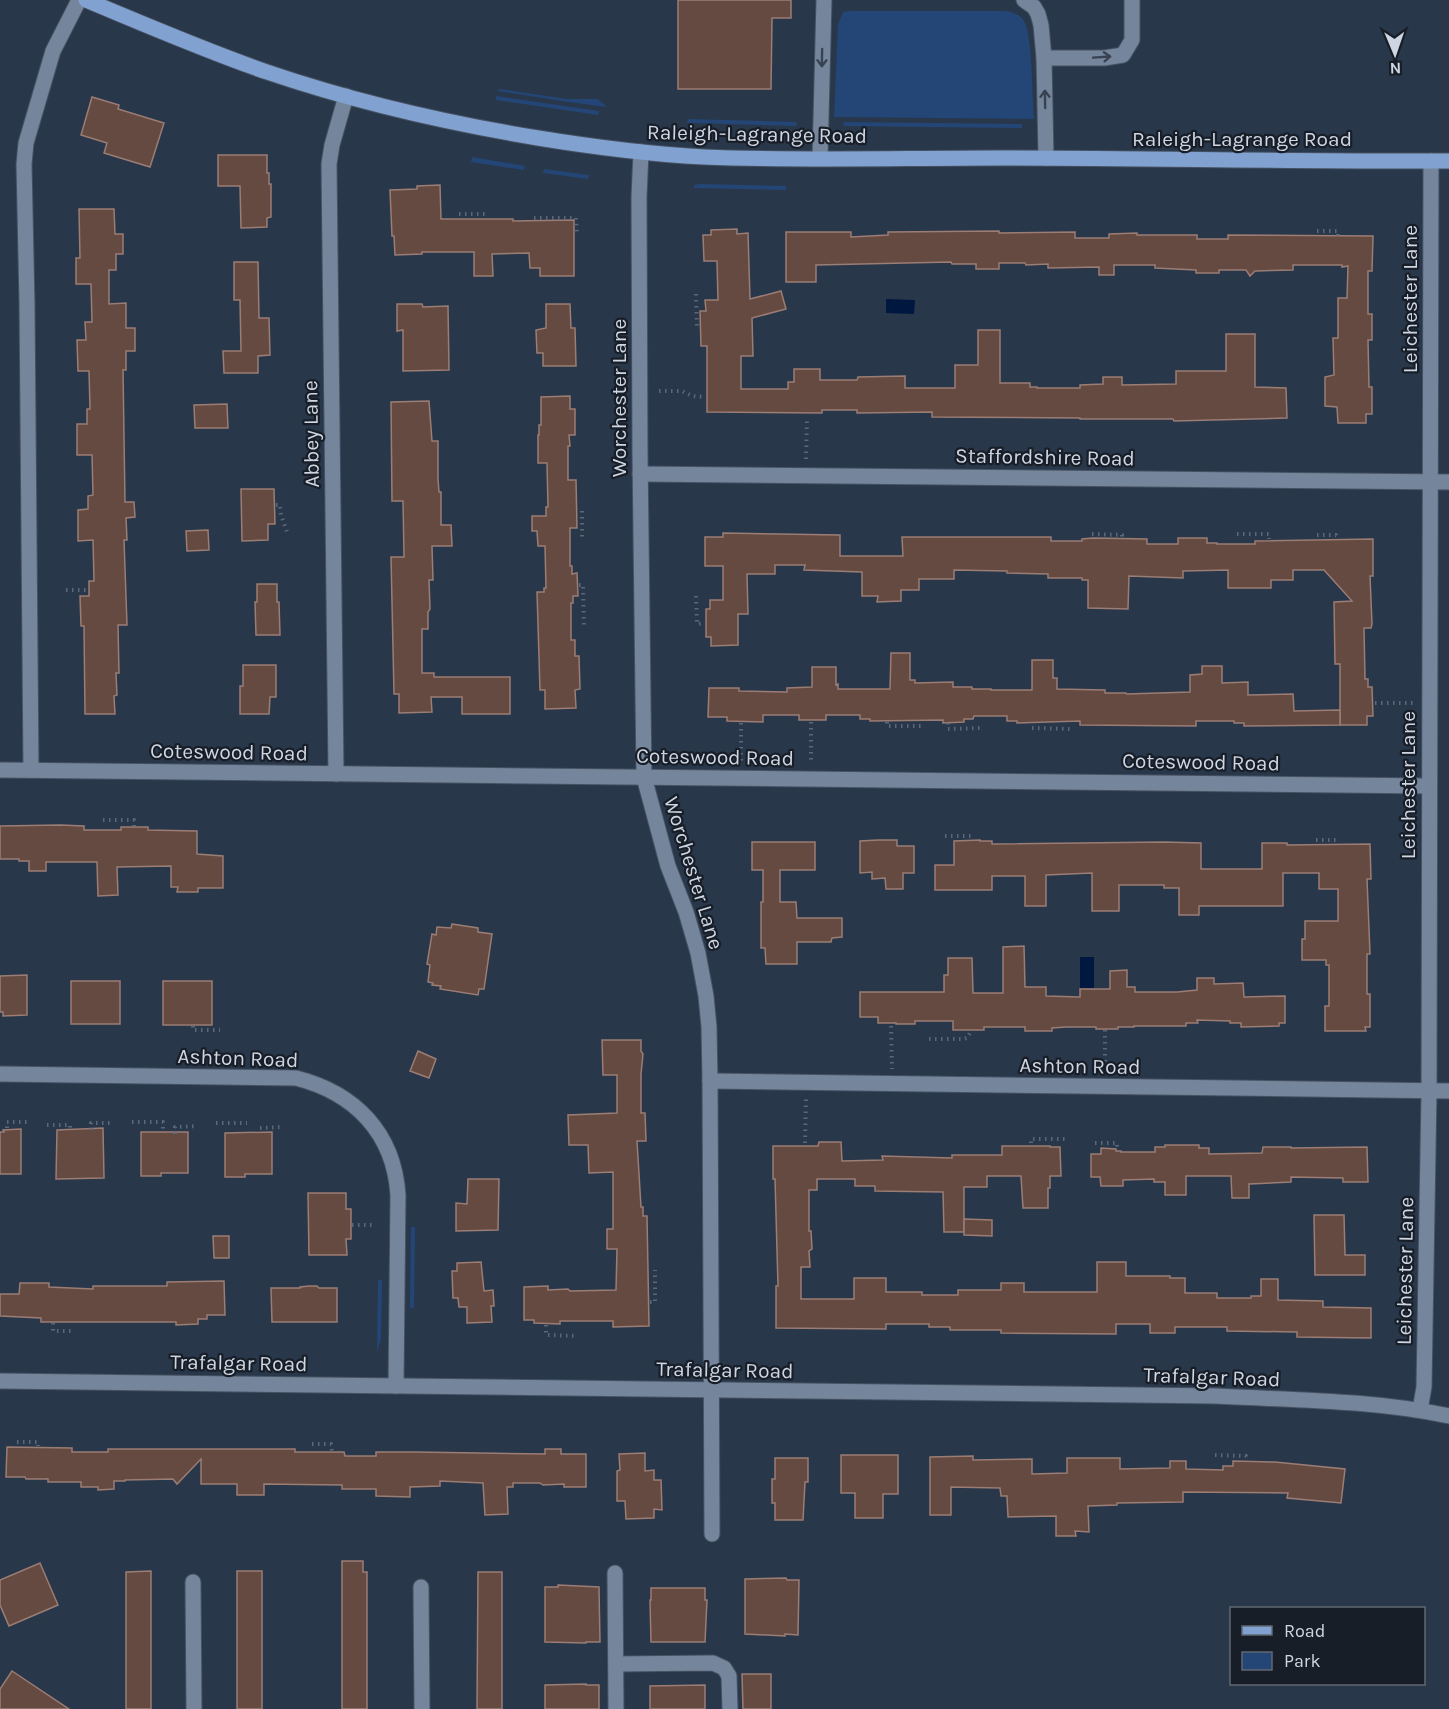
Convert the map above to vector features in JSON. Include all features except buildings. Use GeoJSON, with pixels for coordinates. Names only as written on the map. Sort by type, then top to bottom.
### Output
{"type":"FeatureCollection","features":[{"type":"Feature","properties":{"kind":"main road","name":"Raleigh-Lagrange Road"},"geometry":{"type":"LineString","coordinates":[[86,0],[221,56],[345,96],[471,126],[641,152],[715,157],[1449,161]]}},
{"type":"Feature","properties":{"kind":"street"},"geometry":{"type":"LineString","coordinates":[[31,770],[24,164],[26,143],[53,51],[79,0]]}},
{"type":"Feature","properties":{"kind":"street"},"geometry":{"type":"LineString","coordinates":[[820,158],[824,0]]}},
{"type":"Feature","properties":{"kind":"street"},"geometry":{"type":"LineString","coordinates":[[1024,0],[1034,7],[1038,14],[1044,58],[1046,158]]}},
{"type":"Feature","properties":{"kind":"street"},"geometry":{"type":"LineString","coordinates":[[1044,58],[1104,58],[1123,55],[1132,40],[1132,0]]}},
{"type":"Feature","properties":{"kind":"street","name":"Abbey Lane"},"geometry":{"type":"LineString","coordinates":[[336,774],[329,164],[345,96]]}},
{"type":"Feature","properties":{"kind":"street","name":"Worchester Lane"},"geometry":{"type":"LineString","coordinates":[[641,152],[639,197],[640,474],[644,777],[668,866],[686,912],[698,953],[709,1027],[712,1534]]}},
{"type":"Feature","properties":{"kind":"street","name":"Leichester Lane"},"geometry":{"type":"LineString","coordinates":[[1420,1410],[1424,1387],[1429,1092],[1431,161]]}},
{"type":"Feature","properties":{"kind":"street","name":"Staffordshire Road"},"geometry":{"type":"LineString","coordinates":[[640,474],[1449,482]]}},
{"type":"Feature","properties":{"kind":"street","name":"Coteswood Road"},"geometry":{"type":"LineString","coordinates":[[0,770],[1429,786]]}},
{"type":"Feature","properties":{"kind":"street","name":"Ashton Road"},"geometry":{"type":"LineString","coordinates":[[0,1074],[296,1078],[330,1089],[348,1101],[368,1118],[378,1132],[386,1145],[395,1171],[398,1195],[396,1386]]}},
{"type":"Feature","properties":{"kind":"street","name":"Ashton Road"},"geometry":{"type":"LineString","coordinates":[[710,1081],[1449,1091]]}},
{"type":"Feature","properties":{"kind":"street","name":"Trafalgar Road"},"geometry":{"type":"LineString","coordinates":[[0,1381],[1216,1396],[1347,1403],[1420,1410],[1449,1416]]}},
{"type":"Feature","properties":{"kind":"street"},"geometry":{"type":"LineString","coordinates":[[615,1573],[616,1709]]}},
{"type":"Feature","properties":{"kind":"street"},"geometry":{"type":"LineString","coordinates":[[193,1582],[194,1709]]}},
{"type":"Feature","properties":{"kind":"street"},"geometry":{"type":"LineString","coordinates":[[421,1587],[422,1709]]}},
{"type":"Feature","properties":{"kind":"street"},"geometry":{"type":"LineString","coordinates":[[616,1664],[713,1663],[723,1668],[729,1676],[730,1709]]}},
{"type":"Feature","properties":{"kind":"path"},"geometry":{"type":"LineString","coordinates":[[459,214],[489,214]]}},
{"type":"Feature","properties":{"kind":"path"},"geometry":{"type":"LineString","coordinates":[[534,218],[576,218],[576,235]]}},
{"type":"Feature","properties":{"kind":"path"},"geometry":{"type":"LineString","coordinates":[[1317,231],[1338,231],[1338,236]]}},
{"type":"Feature","properties":{"kind":"path"},"geometry":{"type":"LineString","coordinates":[[696,294],[697,329]]}},
{"type":"Feature","properties":{"kind":"path"},"geometry":{"type":"LineString","coordinates":[[659,392],[682,391],[692,396],[705,397]]}},
{"type":"Feature","properties":{"kind":"path"},"geometry":{"type":"LineString","coordinates":[[806,461],[807,418]]}},
{"type":"Feature","properties":{"kind":"path"},"geometry":{"type":"LineString","coordinates":[[276,505],[280,505],[287,532]]}},
{"type":"Feature","properties":{"kind":"path"},"geometry":{"type":"LineString","coordinates":[[582,511],[582,538]]}},
{"type":"Feature","properties":{"kind":"path"},"geometry":{"type":"LineString","coordinates":[[1092,534],[1122,535],[1122,538]]}},
{"type":"Feature","properties":{"kind":"path"},"geometry":{"type":"LineString","coordinates":[[1237,534],[1269,534],[1269,539]]}},
{"type":"Feature","properties":{"kind":"path"},"geometry":{"type":"LineString","coordinates":[[1317,535],[1336,535],[1336,539]]}},
{"type":"Feature","properties":{"kind":"path"},"geometry":{"type":"LineString","coordinates":[[579,585],[583,585],[584,628]]}},
{"type":"Feature","properties":{"kind":"path"},"geometry":{"type":"LineString","coordinates":[[66,590],[87,590]]}},
{"type":"Feature","properties":{"kind":"path"},"geometry":{"type":"LineString","coordinates":[[696,596],[697,624],[704,623]]}},
{"type":"Feature","properties":{"kind":"path"},"geometry":{"type":"LineString","coordinates":[[1375,703],[1415,703]]}},
{"type":"Feature","properties":{"kind":"path"},"geometry":{"type":"LineString","coordinates":[[811,722],[812,765]]}},
{"type":"Feature","properties":{"kind":"path"},"geometry":{"type":"LineString","coordinates":[[887,722],[887,726],[924,726]]}},
{"type":"Feature","properties":{"kind":"path"},"geometry":{"type":"LineString","coordinates":[[741,723],[741,764]]}},
{"type":"Feature","properties":{"kind":"path"},"geometry":{"type":"LineString","coordinates":[[948,723],[948,729],[981,728]]}},
{"type":"Feature","properties":{"kind":"path"},"geometry":{"type":"LineString","coordinates":[[1032,728],[1072,729]]}},
{"type":"Feature","properties":{"kind":"path"},"geometry":{"type":"LineString","coordinates":[[103,820],[134,820],[134,826]]}},
{"type":"Feature","properties":{"kind":"path"},"geometry":{"type":"LineString","coordinates":[[945,836],[972,836],[972,839]]}},
{"type":"Feature","properties":{"kind":"path"},"geometry":{"type":"LineString","coordinates":[[1316,840],[1336,840],[1336,843]]}},
{"type":"Feature","properties":{"kind":"path"},"geometry":{"type":"LineString","coordinates":[[193,1026],[192,1030],[220,1030]]}},
{"type":"Feature","properties":{"kind":"path"},"geometry":{"type":"LineString","coordinates":[[891,1026],[892,1070]]}},
{"type":"Feature","properties":{"kind":"path"},"geometry":{"type":"LineString","coordinates":[[1105,1030],[1105,1073]]}},
{"type":"Feature","properties":{"kind":"path"},"geometry":{"type":"LineString","coordinates":[[929,1039],[964,1039],[970,1033]]}},
{"type":"Feature","properties":{"kind":"path"},"geometry":{"type":"LineString","coordinates":[[805,1143],[806,1097]]}},
{"type":"Feature","properties":{"kind":"path"},"geometry":{"type":"LineString","coordinates":[[7,1128],[7,1122],[29,1122]]}},
{"type":"Feature","properties":{"kind":"path"},"geometry":{"type":"LineString","coordinates":[[132,1122],[163,1122],[163,1132]]}},
{"type":"Feature","properties":{"kind":"path"},"geometry":{"type":"LineString","coordinates":[[91,1130],[91,1123],[114,1123]]}},
{"type":"Feature","properties":{"kind":"path"},"geometry":{"type":"LineString","coordinates":[[216,1123],[247,1124]]}},
{"type":"Feature","properties":{"kind":"path"},"geometry":{"type":"LineString","coordinates":[[47,1125],[70,1125],[70,1132]]}},
{"type":"Feature","properties":{"kind":"path"},"geometry":{"type":"LineString","coordinates":[[175,1134],[175,1127],[198,1126]]}},
{"type":"Feature","properties":{"kind":"path"},"geometry":{"type":"LineString","coordinates":[[260,1128],[282,1127]]}},
{"type":"Feature","properties":{"kind":"path"},"geometry":{"type":"LineString","coordinates":[[1031,1143],[1031,1139],[1066,1139]]}},
{"type":"Feature","properties":{"kind":"path"},"geometry":{"type":"LineString","coordinates":[[1095,1143],[1117,1143],[1117,1150]]}},
{"type":"Feature","properties":{"kind":"path"},"geometry":{"type":"LineString","coordinates":[[352,1225],[376,1225]]}},
{"type":"Feature","properties":{"kind":"path"},"geometry":{"type":"LineString","coordinates":[[650,1302],[655,1302],[654,1270]]}},
{"type":"Feature","properties":{"kind":"path"},"geometry":{"type":"LineString","coordinates":[[53,1323],[53,1330],[74,1331]]}},
{"type":"Feature","properties":{"kind":"path"},"geometry":{"type":"LineString","coordinates":[[546,1325],[546,1335],[578,1336]]}},
{"type":"Feature","properties":{"kind":"path"},"geometry":{"type":"LineString","coordinates":[[17,1442],[38,1442],[38,1446]]}},
{"type":"Feature","properties":{"kind":"path"},"geometry":{"type":"LineString","coordinates":[[312,1444],[332,1444],[332,1451]]}},
{"type":"Feature","properties":{"kind":"path"},"geometry":{"type":"LineString","coordinates":[[1215,1455],[1246,1456],[1246,1461]]}},
{"type":"Feature","properties":{"kind":"green space"},"geometry":{"type":"Polygon","coordinates":[[[1004,11],[1018,15],[1024,21],[1029,40],[1034,119],[834,117],[838,24],[843,12],[1004,11]]]}},
{"type":"Feature","properties":{"kind":"green space"},"geometry":{"type":"Polygon","coordinates":[[[499,89],[567,99],[598,99],[607,107],[498,91],[499,89]]]}},
{"type":"Feature","properties":{"kind":"green space"},"geometry":{"type":"Polygon","coordinates":[[[496,96],[599,111],[598,115],[496,100],[496,96]]]}},
{"type":"Feature","properties":{"kind":"green space"},"geometry":{"type":"Polygon","coordinates":[[[688,119],[796,122],[797,126],[687,123],[688,119]]]}},
{"type":"Feature","properties":{"kind":"green space"},"geometry":{"type":"Polygon","coordinates":[[[844,122],[1022,124],[1022,128],[843,126],[844,122]]]}},
{"type":"Feature","properties":{"kind":"green space"},"geometry":{"type":"Polygon","coordinates":[[[472,157],[525,166],[524,170],[471,162],[472,157]]]}},
{"type":"Feature","properties":{"kind":"green space"},"geometry":{"type":"Polygon","coordinates":[[[544,169],[589,175],[588,179],[543,173],[544,169]]]}},
{"type":"Feature","properties":{"kind":"green space"},"geometry":{"type":"Polygon","coordinates":[[[694,185],[786,186],[786,190],[694,188],[694,185]]]}},
{"type":"Feature","properties":{"kind":"green space"},"geometry":{"type":"Polygon","coordinates":[[[411,1227],[415,1227],[414,1308],[410,1308],[411,1227]]]}},
{"type":"Feature","properties":{"kind":"green space"},"geometry":{"type":"Polygon","coordinates":[[[378,1280],[382,1280],[381,1339],[377,1352],[378,1280]]]}},
{"type":"Feature","properties":{"kind":"shaded area"},"geometry":{"type":"Polygon","coordinates":[[[886,299],[915,300],[914,314],[886,313],[886,299]]]}},
{"type":"Feature","properties":{"kind":"shaded area"},"geometry":{"type":"Polygon","coordinates":[[[1080,957],[1094,957],[1094,988],[1080,988],[1080,957]]]}}]}
